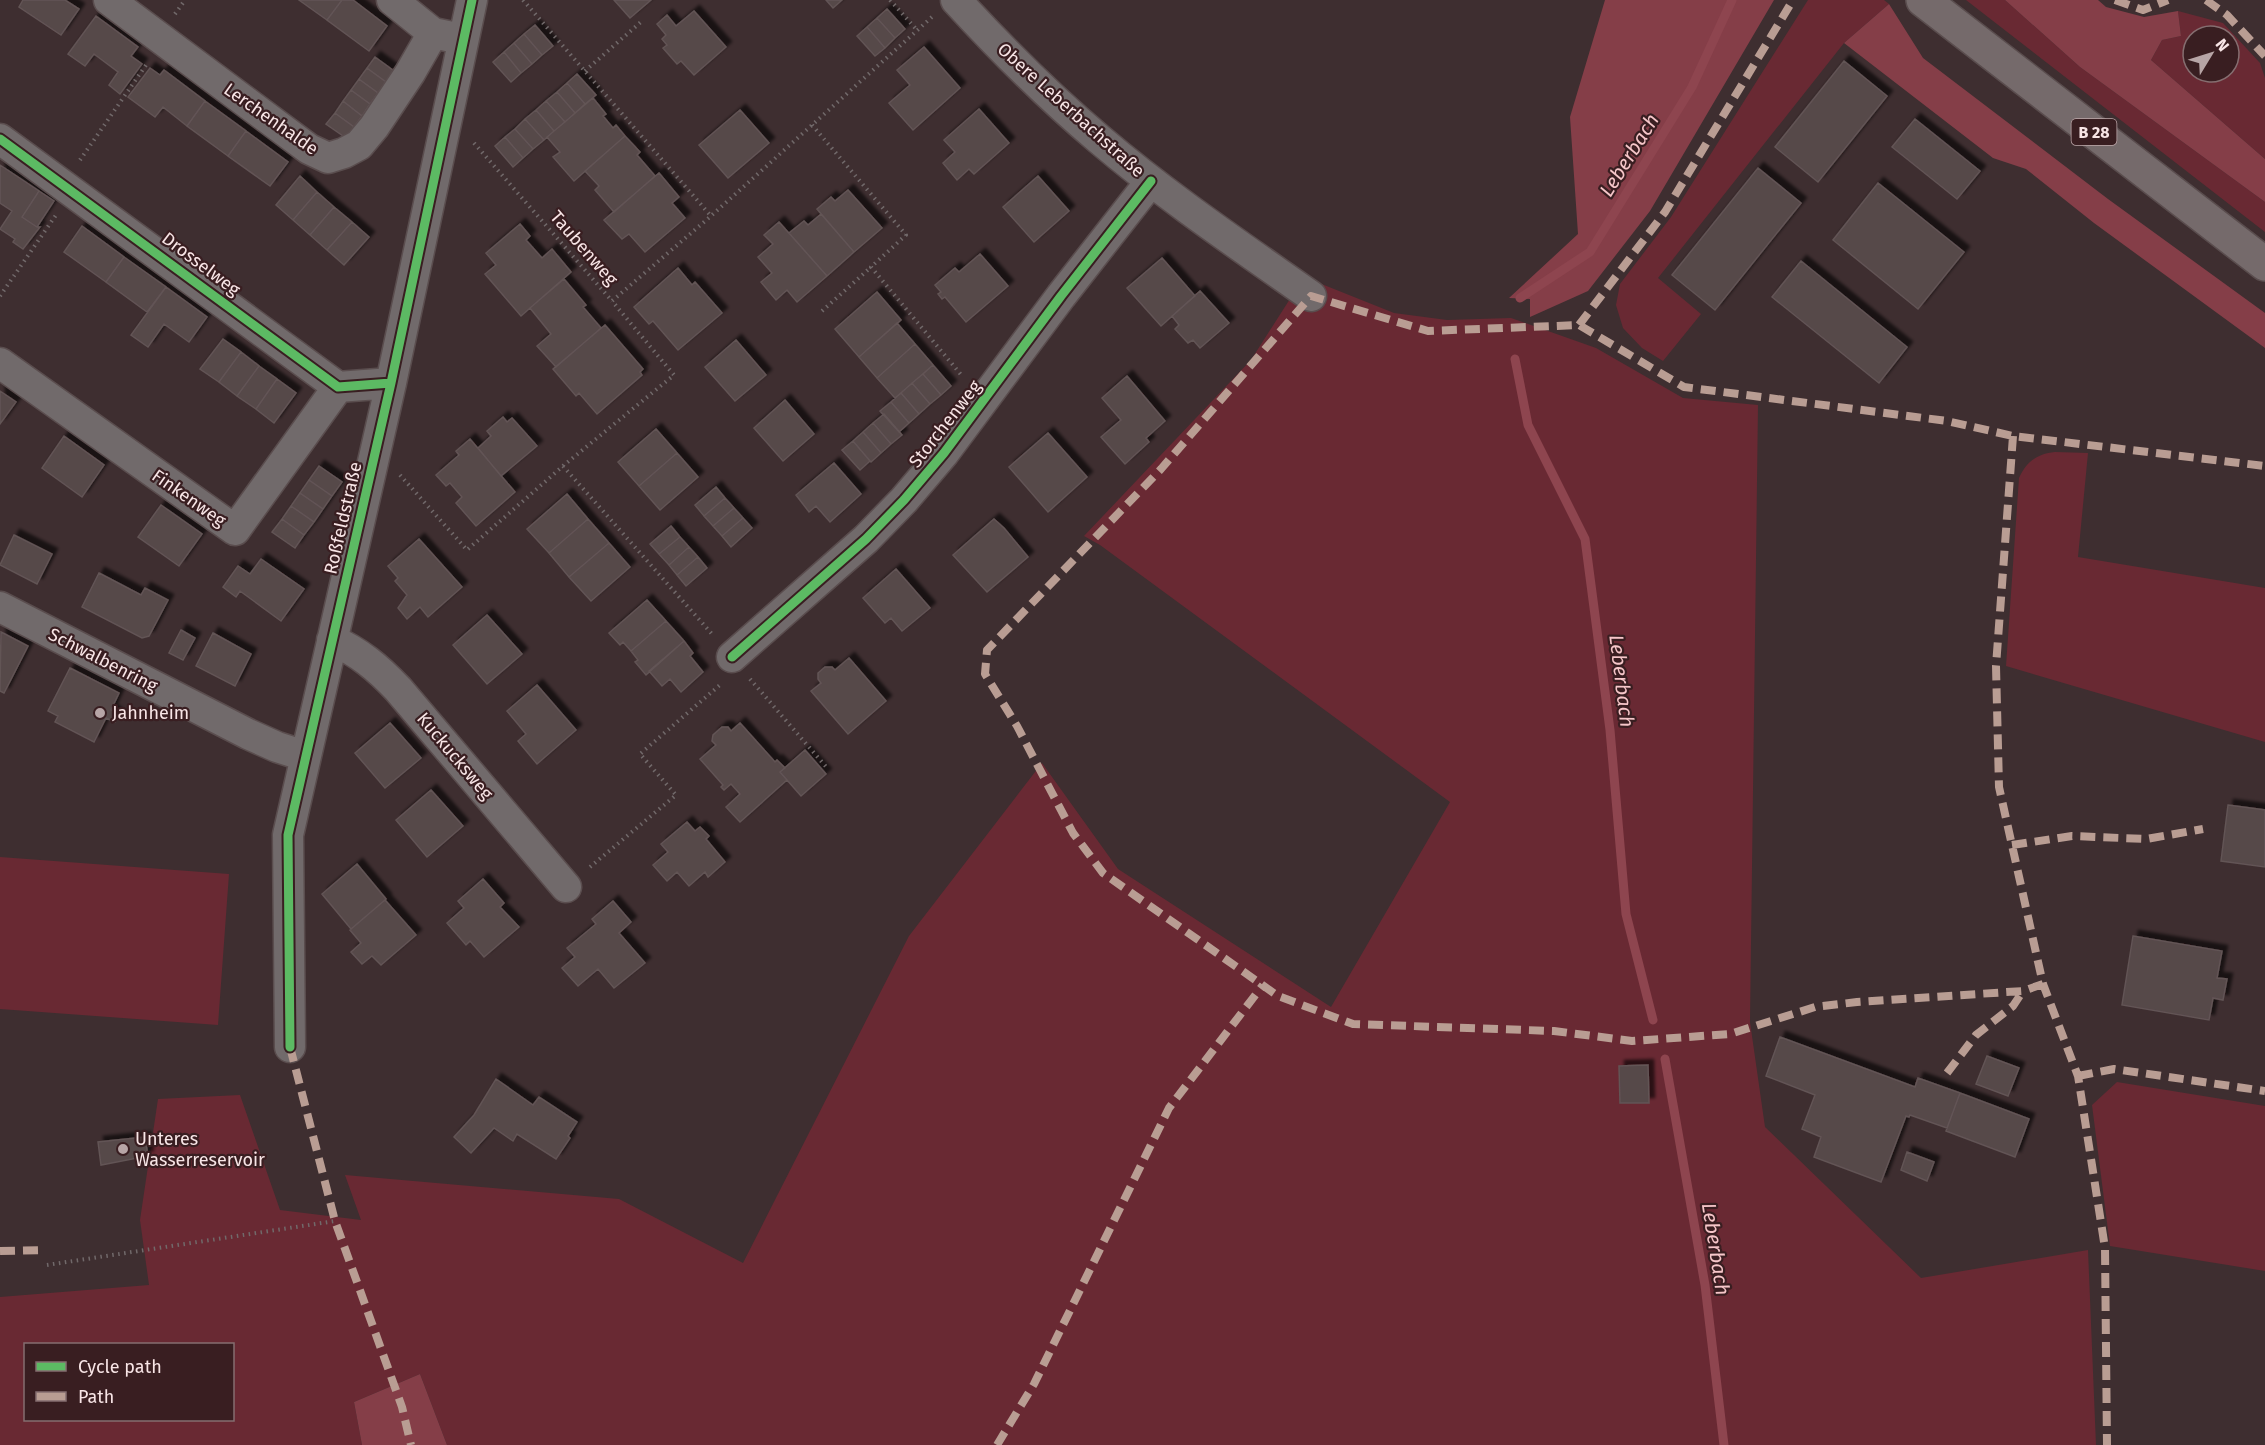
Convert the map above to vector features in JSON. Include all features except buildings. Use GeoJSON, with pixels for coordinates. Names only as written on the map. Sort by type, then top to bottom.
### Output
{"type":"FeatureCollection","features":[{"type":"Feature","properties":{"kind":"main road","name":"B 28"},"geometry":{"type":"LineString","coordinates":[[1923,0],[2265,264]]}},
{"type":"Feature","properties":{"kind":"street","name":"Lerchenhalde"},"geometry":{"type":"LineString","coordinates":[[109,0],[309,149],[328,158],[344,153],[359,144],[374,127],[433,33]]}},
{"type":"Feature","properties":{"kind":"street"},"geometry":{"type":"LineString","coordinates":[[392,0],[433,33],[463,40]]}},
{"type":"Feature","properties":{"kind":"street","name":"Roßfeldstraße"},"geometry":{"type":"LineString","coordinates":[[290,1047],[288,835],[391,383],[472,0]]}},
{"type":"Feature","properties":{"kind":"street","name":"Obere Leberbachstraße"},"geometry":{"type":"LineString","coordinates":[[944,8],[1151,181],[1311,296]]}},
{"type":"Feature","properties":{"kind":"street","name":"Drosselweg"},"geometry":{"type":"LineString","coordinates":[[0,139],[338,387]]}},
{"type":"Feature","properties":{"kind":"street","name":"Storchenweg"},"geometry":{"type":"LineString","coordinates":[[736,663],[904,500],[940,459],[1061,296],[1151,181]]}},
{"type":"Feature","properties":{"kind":"street","name":"Finkenweg"},"geometry":{"type":"LineString","coordinates":[[0,363],[236,530],[338,387]]}},
{"type":"Feature","properties":{"kind":"street"},"geometry":{"type":"LineString","coordinates":[[338,387],[391,383]]}},
{"type":"Feature","properties":{"kind":"street","name":"Schwalbenring"},"geometry":{"type":"LineString","coordinates":[[0,608],[248,734],[305,756]]}},
{"type":"Feature","properties":{"kind":"street","name":"Kuckucksweg"},"geometry":{"type":"LineString","coordinates":[[332,640],[353,650],[376,666],[398,689],[566,887]]}},
{"type":"Feature","properties":{"kind":"path"},"geometry":{"type":"LineString","coordinates":[[523,0],[711,216]]}},
{"type":"Feature","properties":{"kind":"path"},"geometry":{"type":"LineString","coordinates":[[890,0],[917,30]]}},
{"type":"Feature","properties":{"kind":"path"},"geometry":{"type":"LineString","coordinates":[[585,71],[642,21]]}},
{"type":"Feature","properties":{"kind":"path"},"geometry":{"type":"LineString","coordinates":[[0,296],[163,40]]}},
{"type":"Feature","properties":{"kind":"path"},"geometry":{"type":"LineString","coordinates":[[812,125],[906,235],[822,311]]}},
{"type":"Feature","properties":{"kind":"path"},"geometry":{"type":"LineString","coordinates":[[871,267],[984,401]]}},
{"type":"Feature","properties":{"kind":"path"},"geometry":{"type":"LineString","coordinates":[[375,452],[409,484],[467,550],[563,466],[674,375],[612,301]]}},
{"type":"Feature","properties":{"kind":"path"},"geometry":{"type":"LineString","coordinates":[[563,466],[828,769]]}},
{"type":"Feature","properties":{"kind":"path"},"geometry":{"type":"LineString","coordinates":[[566,887],[676,795],[640,754],[736,663]]}},
{"type":"Feature","properties":{"kind":"path"},"geometry":{"type":"LineString","coordinates":[[47,1265],[335,1221]]}},
{"type":"Feature","properties":{"kind":"shaded area"},"geometry":{"type":"Polygon","coordinates":[[[1605,0],[1774,0],[1650,211],[1588,291],[1530,317],[1530,299],[1509,298],[1578,234],[1570,117],[1605,0]]]}},
{"type":"Feature","properties":{"kind":"shaded area"},"geometry":{"type":"Polygon","coordinates":[[[1808,0],[1884,0],[1889,4],[1844,43],[1658,278],[1701,314],[1663,361],[1642,348],[1623,328],[1616,305],[1620,284],[1671,217],[1808,0]]]}},
{"type":"Feature","properties":{"kind":"shaded area"},"geometry":{"type":"Polygon","coordinates":[[[1966,0],[2005,0],[2080,67],[2265,202],[2265,232],[1966,0]]]}},
{"type":"Feature","properties":{"kind":"shaded area"},"geometry":{"type":"Polygon","coordinates":[[[2005,0],[2098,0],[2106,7],[2144,17],[2178,11],[2181,36],[2162,40],[2151,60],[2265,159],[2265,202],[2080,67],[2005,0]]]}},
{"type":"Feature","properties":{"kind":"shaded area"},"geometry":{"type":"Polygon","coordinates":[[[1889,4],[1923,58],[2108,199],[2265,313],[2265,348],[2094,223],[2026,169],[1993,158],[1844,43],[1889,4]]]}},
{"type":"Feature","properties":{"kind":"shaded area"},"geometry":{"type":"Polygon","coordinates":[[[2178,11],[2223,23],[2181,24],[2181,36],[2178,11]]]}},
{"type":"Feature","properties":{"kind":"shaded area"},"geometry":{"type":"Polygon","coordinates":[[[2181,36],[2181,84],[2241,84],[2241,42],[2260,63],[2265,78],[2265,159],[2151,60],[2162,40],[2181,36]]]}},
{"type":"Feature","properties":{"kind":"shaded area"},"geometry":{"type":"Polygon","coordinates":[[[1304,277],[1394,313],[1447,320],[1511,318],[1596,348],[1683,398],[1758,405],[1750,1022],[1765,1127],[1921,1278],[2088,1250],[2096,1445],[447,1445],[420,1374],[354,1402],[362,1445],[0,1445],[0,1297],[149,1285],[140,1220],[158,1099],[240,1095],[280,1210],[361,1220],[345,1175],[619,1199],[743,1263],[909,936],[1042,763],[1118,869],[1331,1007],[1450,802],[1100,545],[1084,536],[1251,360],[1304,277]]]}},
{"type":"Feature","properties":{"kind":"shaded area"},"geometry":{"type":"Polygon","coordinates":[[[2055,452],[2088,453],[2078,557],[2265,588],[2265,742],[2006,666],[2019,478],[2033,459],[2055,452]]]}},
{"type":"Feature","properties":{"kind":"shaded area"},"geometry":{"type":"Polygon","coordinates":[[[0,857],[229,874],[218,1025],[0,1009],[0,857]]]}},
{"type":"Feature","properties":{"kind":"shaded area"},"geometry":{"type":"Polygon","coordinates":[[[2117,1082],[2265,1106],[2265,1271],[2110,1246],[2092,1105],[2117,1082]]]}},
{"type":"Feature","properties":{"kind":"shaded area"},"geometry":{"type":"Polygon","coordinates":[[[420,1374],[447,1445],[362,1445],[354,1402],[420,1374]]]}},
{"type":"Feature","properties":{"kind":"waterway","name":"Leberbach"},"geometry":{"type":"LineString","coordinates":[[1520,298],[1590,252],[1692,87],[1732,0]]}},
{"type":"Feature","properties":{"kind":"waterway","name":"Leberbach"},"geometry":{"type":"LineString","coordinates":[[1515,359],[1528,425],[1585,539],[1610,730],[1626,914],[1653,1020]]}},
{"type":"Feature","properties":{"kind":"waterway","name":"Leberbach"},"geometry":{"type":"LineString","coordinates":[[1665,1059],[1705,1285],[1724,1445]]}},
{"type":"Feature","properties":{"kind":"marked path"},"geometry":{"type":"LineString","coordinates":[[1579,325],[1665,212],[1793,0]]}},
{"type":"Feature","properties":{"kind":"marked path"},"geometry":{"type":"LineString","coordinates":[[2115,0],[2143,10],[2168,0]]}},
{"type":"Feature","properties":{"kind":"marked path"},"geometry":{"type":"LineString","coordinates":[[2206,0],[2227,15],[2265,56]]}},
{"type":"Feature","properties":{"kind":"marked path"},"geometry":{"type":"LineString","coordinates":[[2043,984],[2023,991],[1815,1007],[1730,1034],[1632,1041],[1554,1031],[1353,1024],[1278,996],[1103,873],[1073,833],[1017,726],[985,674],[987,650],[1161,469],[1311,296],[1428,331],[1579,325],[1684,387],[1947,421],[2013,436],[2265,466]]}},
{"type":"Feature","properties":{"kind":"marked path"},"geometry":{"type":"LineString","coordinates":[[2013,436],[1996,666],[1999,787],[2043,984],[2078,1076],[2105,1248],[2107,1445]]}},
{"type":"Feature","properties":{"kind":"marked path"},"geometry":{"type":"LineString","coordinates":[[2012,845],[2072,836],[2146,839],[2203,829]]}},
{"type":"Feature","properties":{"kind":"marked path"},"geometry":{"type":"LineString","coordinates":[[997,1445],[1034,1384],[1169,1108],[1263,985]]}},
{"type":"Feature","properties":{"kind":"marked path"},"geometry":{"type":"LineString","coordinates":[[1947,1073],[1976,1035],[2013,1006],[2023,991]]}},
{"type":"Feature","properties":{"kind":"marked path"},"geometry":{"type":"LineString","coordinates":[[290,1047],[335,1221],[402,1407],[411,1445]]}},
{"type":"Feature","properties":{"kind":"marked path"},"geometry":{"type":"LineString","coordinates":[[2078,1076],[2114,1069],[2265,1091]]}},
{"type":"Feature","properties":{"kind":"marked path"},"geometry":{"type":"LineString","coordinates":[[0,1251],[45,1250]]}},
{"type":"Feature","properties":{"kind":"cycle path"},"geometry":{"type":"LineString","coordinates":[[290,1047],[288,835],[391,383],[472,0]]}},
{"type":"Feature","properties":{"kind":"cycle path"},"geometry":{"type":"LineString","coordinates":[[0,139],[338,387],[391,383]]}},
{"type":"Feature","properties":{"kind":"cycle path"},"geometry":{"type":"LineString","coordinates":[[732,657],[866,539],[904,500],[944,453],[1061,296],[1151,181]]}},
{"type":"Feature","properties":{"kind":"place","name":"Jahnheim"},"geometry":{"type":"Point","coordinates":[100,713]}},
{"type":"Feature","properties":{"kind":"place","name":"Unteres Wasserreservoir"},"geometry":{"type":"Point","coordinates":[123,1149]}}]}
